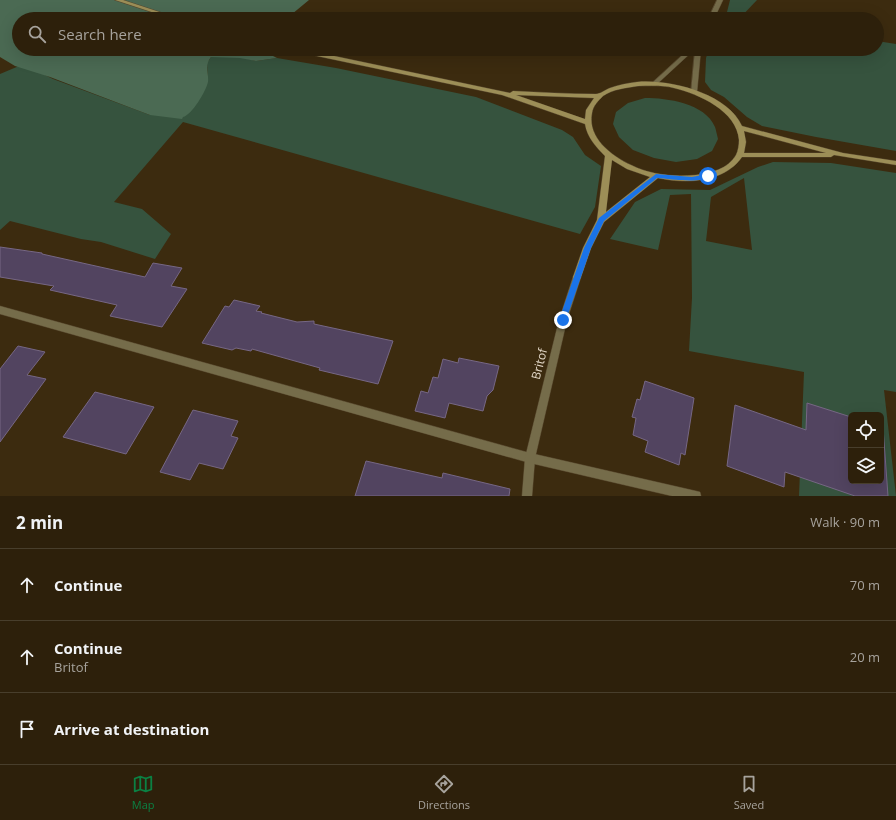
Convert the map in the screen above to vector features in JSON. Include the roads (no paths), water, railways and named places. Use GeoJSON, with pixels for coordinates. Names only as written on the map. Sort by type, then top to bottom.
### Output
{"type":"FeatureCollection","features":[{"type":"Feature","properties":{"kind":"main road"},"geometry":{"type":"LineString","coordinates":[[118,0],[156,12]]}},
{"type":"Feature","properties":{"kind":"main road"},"geometry":{"type":"LineString","coordinates":[[327,56],[504,92],[587,122]]}},
{"type":"Feature","properties":{"kind":"main road"},"geometry":{"type":"LineString","coordinates":[[654,84],[674,86],[694,92],[714,102],[729,114],[740,128],[743,142],[740,155],[733,164],[722,171],[708,176],[692,178],[656,176],[630,168],[608,155],[597,145],[589,133],[587,122],[589,108],[600,96],[610,90],[623,86],[654,84]]}},
{"type":"Feature","properties":{"kind":"main road"},"geometry":{"type":"LineString","coordinates":[[504,92],[600,96]]}},
{"type":"Feature","properties":{"kind":"main road"},"geometry":{"type":"LineString","coordinates":[[740,128],[843,155],[896,163]]}},
{"type":"Feature","properties":{"kind":"main road"},"geometry":{"type":"LineString","coordinates":[[577,277],[587,248],[601,220],[608,155]]}},
{"type":"Feature","properties":{"kind":"main road"},"geometry":{"type":"LineString","coordinates":[[740,155],[843,155]]}},
{"type":"Feature","properties":{"kind":"main road"},"geometry":{"type":"LineString","coordinates":[[601,220],[656,176]]}},
{"type":"Feature","properties":{"kind":"street"},"geometry":{"type":"LineString","coordinates":[[714,12],[720,0]]}},
{"type":"Feature","properties":{"kind":"street"},"geometry":{"type":"LineString","coordinates":[[654,84],[684,56]]}},
{"type":"Feature","properties":{"kind":"street"},"geometry":{"type":"LineString","coordinates":[[694,92],[697,56]]}},
{"type":"Feature","properties":{"kind":"street","name":"Britof"},"geometry":{"type":"LineString","coordinates":[[527,496],[530,458],[563,320],[577,277]]}},
{"type":"Feature","properties":{"kind":"street"},"geometry":{"type":"LineString","coordinates":[[0,310],[530,458],[696,496]]}}]}
